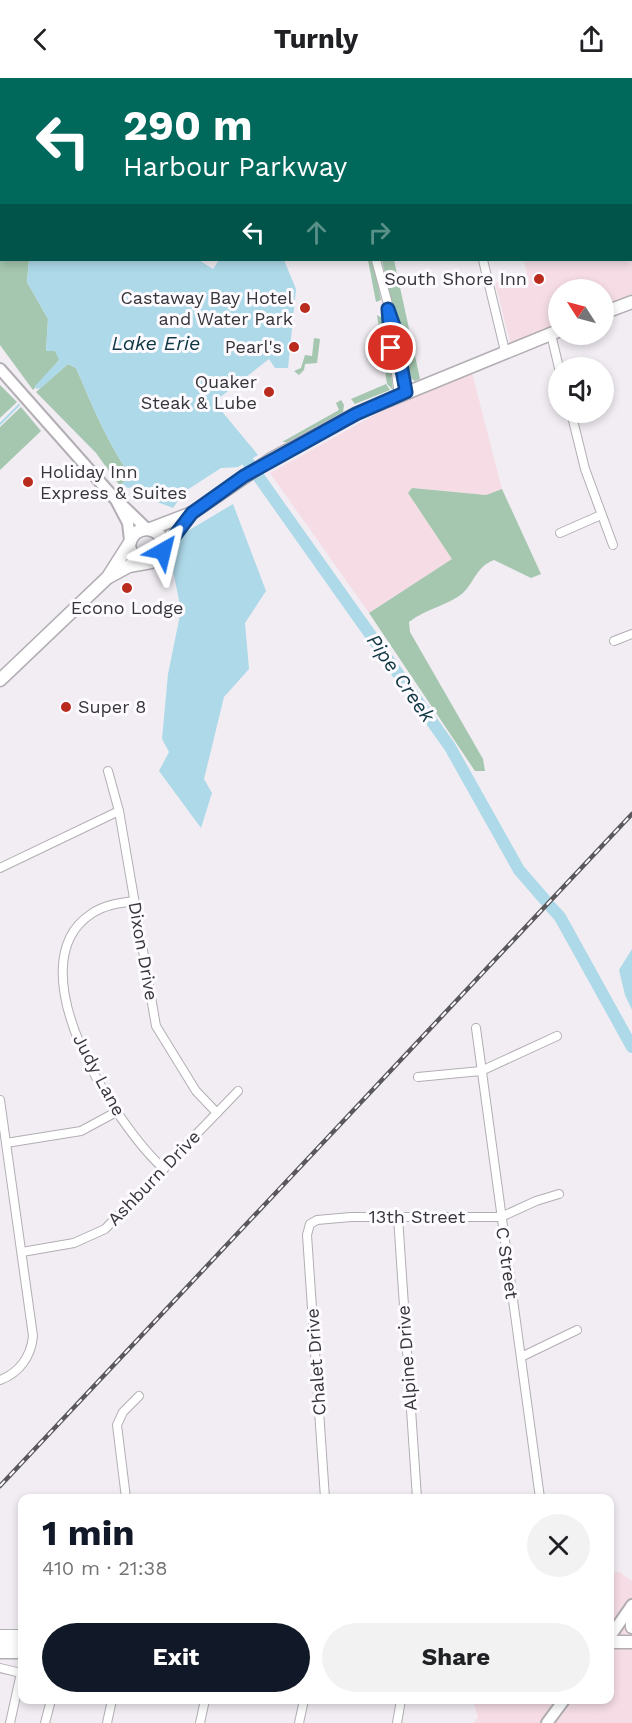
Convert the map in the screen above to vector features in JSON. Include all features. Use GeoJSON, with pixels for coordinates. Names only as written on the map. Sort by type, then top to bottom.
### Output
{"type":"FeatureCollection","features":[{"type":"Feature","properties":{"kind":"main road"},"geometry":{"type":"LineString","coordinates":[[614,309],[632,302]]}},
{"type":"Feature","properties":{"kind":"main road"},"geometry":{"type":"LineString","coordinates":[[0,680],[107,578],[138,531],[192,513],[273,458],[356,414],[548,334]]}},
{"type":"Feature","properties":{"kind":"main road"},"geometry":{"type":"LineString","coordinates":[[0,369],[116,500],[163,539],[163,551]]}},
{"type":"Feature","properties":{"kind":"main road"},"geometry":{"type":"LineString","coordinates":[[116,500],[128,523],[133,556],[143,563]]}},
{"type":"Feature","properties":{"kind":"main road"},"geometry":{"type":"LineString","coordinates":[[107,578],[129,566],[155,561],[192,513]]}},
{"type":"Feature","properties":{"kind":"main road"},"geometry":{"type":"LineString","coordinates":[[632,1606],[632,1627]]}},
{"type":"Feature","properties":{"kind":"main road"},"geometry":{"type":"LineString","coordinates":[[614,1633],[632,1606]]}},
{"type":"Feature","properties":{"kind":"main road"},"geometry":{"type":"LineString","coordinates":[[614,1640],[632,1642]]}},
{"type":"Feature","properties":{"kind":"main road"},"geometry":{"type":"LineString","coordinates":[[0,1644],[18,1643]]}},
{"type":"Feature","properties":{"kind":"main road"},"geometry":{"type":"LineString","coordinates":[[0,1652],[18,1652]]}},
{"type":"Feature","properties":{"kind":"main road"},"geometry":{"type":"LineString","coordinates":[[547,1723],[561,1704]]}},
{"type":"Feature","properties":{"kind":"street"},"geometry":{"type":"LineString","coordinates":[[376,261],[394,326],[403,393]]}},
{"type":"Feature","properties":{"kind":"street"},"geometry":{"type":"LineString","coordinates":[[483,261],[505,351]]}},
{"type":"Feature","properties":{"kind":"street"},"geometry":{"type":"LineString","coordinates":[[574,423],[585,469],[613,545]]}},
{"type":"Feature","properties":{"kind":"street"},"geometry":{"type":"LineString","coordinates":[[560,533],[601,515]]}},
{"type":"Feature","properties":{"kind":"street"},"geometry":{"type":"LineString","coordinates":[[614,641],[632,634]]}},
{"type":"Feature","properties":{"kind":"street","name":"Dixon Drive"},"geometry":{"type":"LineString","coordinates":[[108,771],[118,811],[157,1029],[196,1091],[217,1113]]}},
{"type":"Feature","properties":{"kind":"street"},"geometry":{"type":"LineString","coordinates":[[0,868],[118,811]]}},
{"type":"Feature","properties":{"kind":"street","name":"Judy Lane"},"geometry":{"type":"LineString","coordinates":[[134,901],[107,906],[86,917],[68,941],[63,960],[65,993],[76,1036],[118,1111],[135,1138],[164,1169]]}},
{"type":"Feature","properties":{"kind":"street","name":"C Street"},"geometry":{"type":"LineString","coordinates":[[476,1028],[539,1494]]}},
{"type":"Feature","properties":{"kind":"street"},"geometry":{"type":"LineString","coordinates":[[418,1077],[481,1071],[557,1036]]}},
{"type":"Feature","properties":{"kind":"street","name":"Ashburn Drive"},"geometry":{"type":"LineString","coordinates":[[22,1252],[74,1243],[99,1233],[120,1216],[238,1091]]}},
{"type":"Feature","properties":{"kind":"street"},"geometry":{"type":"LineString","coordinates":[[0,1100],[33,1336],[25,1360],[12,1375],[0,1380]]}},
{"type":"Feature","properties":{"kind":"street"},"geometry":{"type":"LineString","coordinates":[[6,1143],[81,1131],[118,1111]]}},
{"type":"Feature","properties":{"kind":"street","name":"13th Street"},"geometry":{"type":"LineString","coordinates":[[309,1225],[321,1219],[501,1217],[536,1201],[560,1194]]}},
{"type":"Feature","properties":{"kind":"street","name":"Alpine Drive"},"geometry":{"type":"LineString","coordinates":[[398,1217],[417,1494]]}},
{"type":"Feature","properties":{"kind":"street","name":"Chalet Drive"},"geometry":{"type":"LineString","coordinates":[[309,1225],[306,1233],[325,1494]]}},
{"type":"Feature","properties":{"kind":"street"},"geometry":{"type":"LineString","coordinates":[[521,1357],[577,1330]]}},
{"type":"Feature","properties":{"kind":"street"},"geometry":{"type":"LineString","coordinates":[[126,1494],[117,1425],[123,1412],[139,1396]]}},
{"type":"Feature","properties":{"kind":"street"},"geometry":{"type":"LineString","coordinates":[[0,1634],[18,1634]]}},
{"type":"Feature","properties":{"kind":"street"},"geometry":{"type":"LineString","coordinates":[[0,1658],[18,1658]]}},
{"type":"Feature","properties":{"kind":"street"},"geometry":{"type":"LineString","coordinates":[[0,1668],[18,1672]]}},
{"type":"Feature","properties":{"kind":"street"},"geometry":{"type":"LineString","coordinates":[[10,1723],[18,1687]]}},
{"type":"Feature","properties":{"kind":"street"},"geometry":{"type":"LineString","coordinates":[[45,1723],[50,1704]]}},
{"type":"Feature","properties":{"kind":"street"},"geometry":{"type":"LineString","coordinates":[[107,1723],[111,1704]]}},
{"type":"Feature","properties":{"kind":"street"},"geometry":{"type":"LineString","coordinates":[[200,1723],[204,1704]]}},
{"type":"Feature","properties":{"kind":"street"},"geometry":{"type":"LineString","coordinates":[[299,1723],[303,1704]]}},
{"type":"Feature","properties":{"kind":"street"},"geometry":{"type":"LineString","coordinates":[[397,1723],[401,1704]]}},
{"type":"Feature","properties":{"kind":"shaded area"},"geometry":{"type":"Polygon","coordinates":[[[524,261],[632,261],[632,304],[614,311],[614,279],[548,279],[548,338],[513,353],[495,283],[527,274],[524,261]]]}},
{"type":"Feature","properties":{"kind":"shaded area"},"geometry":{"type":"Polygon","coordinates":[[[472,373],[502,489],[486,495],[412,488],[408,493],[452,559],[369,613],[270,473],[380,412],[472,373]]]}},
{"type":"Feature","properties":{"kind":"shaded area"},"geometry":{"type":"Polygon","coordinates":[[[620,1572],[632,1581],[632,1723],[474,1723],[478,1717],[474,1704],[614,1704],[614,1573],[620,1572]]]}},
{"type":"Feature","properties":{"kind":"green space"},"geometry":{"type":"Polygon","coordinates":[[[0,261],[29,261],[27,282],[48,319],[46,351],[55,351],[59,355],[59,360],[33,390],[0,345],[0,261]]]}},
{"type":"Feature","properties":{"kind":"green space"},"geometry":{"type":"Polygon","coordinates":[[[368,261],[373,261],[381,300],[376,302],[368,261]]]}},
{"type":"Feature","properties":{"kind":"green space"},"geometry":{"type":"Polygon","coordinates":[[[382,261],[394,261],[420,379],[415,381],[406,375],[382,261]]]}},
{"type":"Feature","properties":{"kind":"green space"},"geometry":{"type":"Polygon","coordinates":[[[377,315],[384,319],[393,390],[387,384],[377,315]]]}},
{"type":"Feature","properties":{"kind":"green space"},"geometry":{"type":"Polygon","coordinates":[[[314,338],[320,339],[317,363],[305,364],[304,370],[299,375],[294,371],[301,368],[305,355],[312,356],[314,338]]]}},
{"type":"Feature","properties":{"kind":"green space"},"geometry":{"type":"Polygon","coordinates":[[[68,364],[76,368],[107,436],[130,475],[120,486],[96,453],[36,392],[68,364]]]}},
{"type":"Feature","properties":{"kind":"green space"},"geometry":{"type":"Polygon","coordinates":[[[386,384],[390,390],[355,404],[351,399],[386,384]]]}},
{"type":"Feature","properties":{"kind":"green space"},"geometry":{"type":"Polygon","coordinates":[[[0,385],[17,402],[0,418],[0,385]]]}},
{"type":"Feature","properties":{"kind":"green space"},"geometry":{"type":"Polygon","coordinates":[[[341,400],[344,405],[343,412],[287,442],[282,442],[339,410],[336,403],[341,400]]]}},
{"type":"Feature","properties":{"kind":"green space"},"geometry":{"type":"Polygon","coordinates":[[[21,407],[41,431],[0,470],[0,427],[21,407]]]}},
{"type":"Feature","properties":{"kind":"green space"},"geometry":{"type":"Polygon","coordinates":[[[412,488],[486,495],[502,489],[541,574],[531,578],[494,560],[484,566],[463,593],[409,622],[410,632],[483,759],[485,771],[475,771],[369,613],[452,559],[408,493],[412,488]]]}},
{"type":"Feature","properties":{"kind":"water","name":"Lake Erie"},"geometry":{"type":"Polygon","coordinates":[[[29,261],[201,261],[213,269],[218,261],[284,261],[296,289],[288,368],[275,368],[269,359],[214,402],[258,455],[238,467],[221,468],[184,492],[173,508],[144,497],[132,487],[128,488],[122,484],[130,475],[107,436],[76,368],[68,364],[41,388],[36,389],[35,386],[59,360],[55,351],[46,351],[48,319],[27,282],[29,261]]]}},
{"type":"Feature","properties":{"kind":"water"},"geometry":{"type":"Polygon","coordinates":[[[233,504],[266,591],[245,623],[249,669],[224,697],[204,779],[212,793],[201,828],[159,771],[169,752],[162,739],[168,674],[181,610],[172,566],[164,558],[176,538],[233,504]]]}},
{"type":"Feature","properties":{"kind":"water"},"geometry":{"type":"Polygon","coordinates":[[[632,949],[632,1010],[625,995],[619,970],[632,949]]]}},
{"type":"Feature","properties":{"kind":"waterway"},"geometry":{"type":"LineString","coordinates":[[0,424],[19,405]]}},
{"type":"Feature","properties":{"kind":"waterway","name":"Pipe Creek"},"geometry":{"type":"LineString","coordinates":[[248,462],[450,747],[519,870],[545,900]]}},
{"type":"Feature","properties":{"kind":"waterway","name":"Pipe Creek"},"geometry":{"type":"LineString","coordinates":[[551,907],[560,917],[632,1047]]}},
{"type":"Feature","properties":{"kind":"railway"},"geometry":{"type":"LineString","coordinates":[[0,1486],[632,814]]}},
{"type":"Feature","properties":{"kind":"place","name":"South Shore Inn"},"geometry":{"type":"Point","coordinates":[539,279]}},
{"type":"Feature","properties":{"kind":"place","name":"Castaway Bay Hotel and Water Park"},"geometry":{"type":"Point","coordinates":[305,308]}},
{"type":"Feature","properties":{"kind":"place","name":"Pearl's"},"geometry":{"type":"Point","coordinates":[294,347]}},
{"type":"Feature","properties":{"kind":"place","name":"Quaker Steak & Lube"},"geometry":{"type":"Point","coordinates":[269,392]}},
{"type":"Feature","properties":{"kind":"place","name":"Holiday Inn Express & Suites"},"geometry":{"type":"Point","coordinates":[28,482]}},
{"type":"Feature","properties":{"kind":"place","name":"Econo Lodge"},"geometry":{"type":"Point","coordinates":[127,588]}},
{"type":"Feature","properties":{"kind":"place","name":"Super 8"},"geometry":{"type":"Point","coordinates":[66,707]}},
{"type":"Feature","properties":{"kind":"route"},"geometry":{"type":"LineString","coordinates":[[163,551],[192,513],[244,476],[356,414],[406,392],[394,326],[388,309],[391,348]]}}]}
